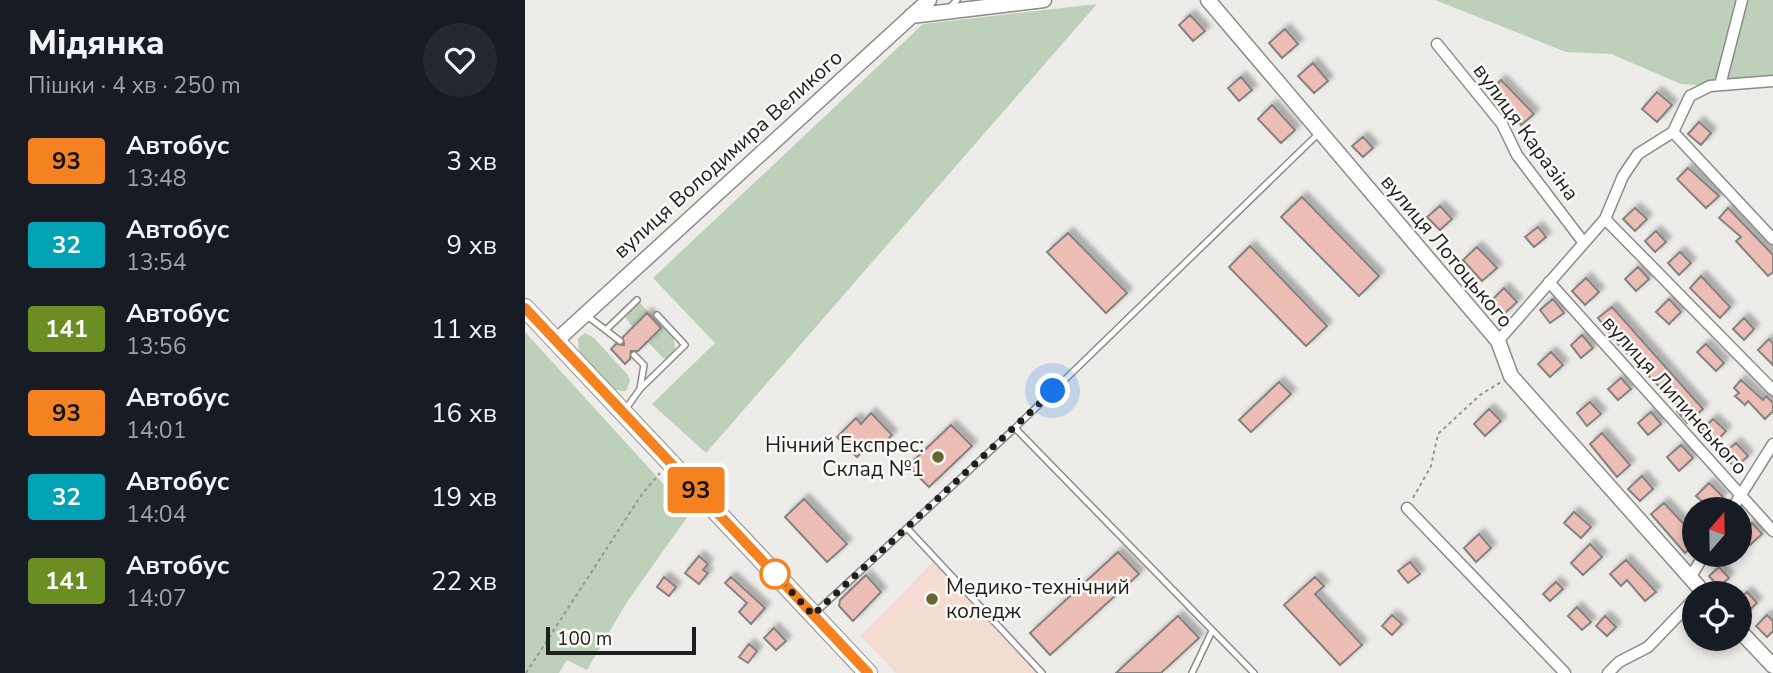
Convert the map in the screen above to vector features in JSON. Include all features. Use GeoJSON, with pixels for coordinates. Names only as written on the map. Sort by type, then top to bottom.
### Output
{"type":"FeatureCollection","features":[{"type":"Feature","properties":{"kind":"main road"},"geometry":{"type":"LineString","coordinates":[[525,308],[868,673]]}},
{"type":"Feature","properties":{"kind":"street","name":"вулиця Володимира Великого"},"geometry":{"type":"LineString","coordinates":[[556,341],[929,0]]}},
{"type":"Feature","properties":{"kind":"street"},"geometry":{"type":"LineString","coordinates":[[911,16],[1038,0]]}},
{"type":"Feature","properties":{"kind":"street","name":"вулиця Лотоцького"},"geometry":{"type":"LineString","coordinates":[[1208,0],[1318,133],[1498,341],[1511,376],[1692,581]]}},
{"type":"Feature","properties":{"kind":"street"},"geometry":{"type":"LineString","coordinates":[[1720,85],[1742,0]]}},
{"type":"Feature","properties":{"kind":"street","name":"вулиця Каразіна"},"geometry":{"type":"LineString","coordinates":[[1437,44],[1502,124],[1517,155],[1584,243]]}},
{"type":"Feature","properties":{"kind":"street"},"geometry":{"type":"LineString","coordinates":[[1498,341],[1605,219],[1623,176],[1638,154],[1673,132],[1690,96],[1720,85],[1773,81]]}},
{"type":"Feature","properties":{"kind":"street"},"geometry":{"type":"LineString","coordinates":[[1673,132],[1773,239]]}},
{"type":"Feature","properties":{"kind":"street"},"geometry":{"type":"LineString","coordinates":[[1605,219],[1773,390]]}},
{"type":"Feature","properties":{"kind":"street","name":"вулиця Липинського"},"geometry":{"type":"LineString","coordinates":[[1549,282],[1773,531]]}},
{"type":"Feature","properties":{"kind":"street"},"geometry":{"type":"LineString","coordinates":[[1740,496],[1773,444]]}},
{"type":"Feature","properties":{"kind":"street"},"geometry":{"type":"LineString","coordinates":[[1407,508],[1566,673]]}},
{"type":"Feature","properties":{"kind":"street"},"geometry":{"type":"LineString","coordinates":[[1690,578],[1697,567]]}},
{"type":"Feature","properties":{"kind":"street"},"geometry":{"type":"LineString","coordinates":[[1608,673],[1619,662],[1647,647],[1682,612]]}},
{"type":"Feature","properties":{"kind":"street"},"geometry":{"type":"LineString","coordinates":[[1752,644],[1773,666]]}},
{"type":"Feature","properties":{"kind":"lane"},"geometry":{"type":"LineString","coordinates":[[944,12],[957,0]]}},
{"type":"Feature","properties":{"kind":"lane"},"geometry":{"type":"LineString","coordinates":[[813,615],[1015,428],[1318,133]]}},
{"type":"Feature","properties":{"kind":"lane"},"geometry":{"type":"LineString","coordinates":[[607,329],[637,300]]}},
{"type":"Feature","properties":{"kind":"lane"},"geometry":{"type":"LineString","coordinates":[[583,314],[607,329],[619,341]]}},
{"type":"Feature","properties":{"kind":"lane"},"geometry":{"type":"LineString","coordinates":[[624,412],[640,389],[685,345],[657,315]]}},
{"type":"Feature","properties":{"kind":"lane"},"geometry":{"type":"LineString","coordinates":[[634,355],[644,365],[640,389]]}},
{"type":"Feature","properties":{"kind":"lane"},"geometry":{"type":"LineString","coordinates":[[1015,428],[1254,673]]}},
{"type":"Feature","properties":{"kind":"lane"},"geometry":{"type":"LineString","coordinates":[[907,528],[1042,673]]}},
{"type":"Feature","properties":{"kind":"lane"},"geometry":{"type":"LineString","coordinates":[[1192,673],[1212,631]]}},
{"type":"Feature","properties":{"kind":"path"},"geometry":{"type":"LineString","coordinates":[[1407,508],[1431,466],[1438,434],[1480,395],[1511,376]]}},
{"type":"Feature","properties":{"kind":"path"},"geometry":{"type":"LineString","coordinates":[[526,673],[642,494],[670,462]]}},
{"type":"Feature","properties":{"kind":"shaded area","name":"Медико-технічний коледж"},"geometry":{"type":"Polygon","coordinates":[[[933,562],[1036,673],[896,673],[860,636],[933,562]]]}},
{"type":"Feature","properties":{"kind":"green space"},"geometry":{"type":"Polygon","coordinates":[[[1435,0],[1773,0],[1773,81],[1710,86],[1681,84],[1611,54],[1566,52],[1435,0]]]}},
{"type":"Feature","properties":{"kind":"green space"},"geometry":{"type":"Polygon","coordinates":[[[1097,4],[706,453],[652,404],[715,343],[653,278],[923,24],[1097,4]]]}},
{"type":"Feature","properties":{"kind":"green space"},"geometry":{"type":"Polygon","coordinates":[[[639,302],[674,338],[675,349],[668,359],[663,358],[648,342],[661,328],[647,314],[633,327],[625,317],[639,302]]]}},
{"type":"Feature","properties":{"kind":"green space"},"geometry":{"type":"Polygon","coordinates":[[[525,332],[690,513],[627,602],[587,670],[567,660],[559,673],[525,673],[525,332]]]}},
{"type":"Feature","properties":{"kind":"green space"},"geometry":{"type":"Polygon","coordinates":[[[585,333],[594,338],[628,375],[630,381],[626,391],[613,390],[579,354],[578,338],[585,333]]]}},
{"type":"Feature","properties":{"kind":"building"},"geometry":{"type":"Polygon","coordinates":[[[1190,15],[1205,31],[1193,41],[1179,25],[1190,15]]]}},
{"type":"Feature","properties":{"kind":"building"},"geometry":{"type":"Polygon","coordinates":[[[1285,29],[1298,44],[1282,58],[1269,43],[1285,29]]]}},
{"type":"Feature","properties":{"kind":"building"},"geometry":{"type":"Polygon","coordinates":[[[1313,63],[1328,81],[1314,93],[1298,76],[1313,63]]]}},
{"type":"Feature","properties":{"kind":"building"},"geometry":{"type":"Polygon","coordinates":[[[1241,77],[1252,90],[1239,101],[1228,88],[1241,77]]]}},
{"type":"Feature","properties":{"kind":"building"},"geometry":{"type":"Polygon","coordinates":[[[1501,80],[1534,114],[1521,125],[1509,112],[1513,109],[1492,90],[1501,80]]]}},
{"type":"Feature","properties":{"kind":"building"},"geometry":{"type":"Polygon","coordinates":[[[1657,92],[1672,105],[1657,122],[1642,109],[1657,92]]]}},
{"type":"Feature","properties":{"kind":"building"},"geometry":{"type":"Polygon","coordinates":[[[1272,105],[1295,130],[1281,143],[1258,119],[1272,105]]]}},
{"type":"Feature","properties":{"kind":"building"},"geometry":{"type":"Polygon","coordinates":[[[1699,122],[1711,133],[1701,145],[1688,134],[1699,122]]]}},
{"type":"Feature","properties":{"kind":"building"},"geometry":{"type":"Polygon","coordinates":[[[1363,137],[1373,148],[1363,157],[1352,146],[1363,137]]]}},
{"type":"Feature","properties":{"kind":"building"},"geometry":{"type":"Polygon","coordinates":[[[1688,168],[1719,196],[1706,208],[1677,179],[1688,168]]]}},
{"type":"Feature","properties":{"kind":"building"},"geometry":{"type":"Polygon","coordinates":[[[1302,197],[1379,276],[1359,296],[1281,217],[1302,197]]]}},
{"type":"Feature","properties":{"kind":"building"},"geometry":{"type":"Polygon","coordinates":[[[1440,206],[1452,219],[1440,230],[1427,217],[1440,206]]]}},
{"type":"Feature","properties":{"kind":"building"},"geometry":{"type":"Polygon","coordinates":[[[1635,208],[1647,219],[1635,231],[1623,219],[1635,208]]]}},
{"type":"Feature","properties":{"kind":"building"},"geometry":{"type":"Polygon","coordinates":[[[1728,208],[1773,255],[1773,272],[1768,276],[1736,241],[1741,237],[1719,218],[1728,208]]]}},
{"type":"Feature","properties":{"kind":"building"},"geometry":{"type":"Polygon","coordinates":[[[1538,227],[1546,237],[1534,247],[1525,237],[1538,227]]]}},
{"type":"Feature","properties":{"kind":"building"},"geometry":{"type":"Polygon","coordinates":[[[1656,231],[1666,242],[1655,252],[1645,241],[1656,231]]]}},
{"type":"Feature","properties":{"kind":"building"},"geometry":{"type":"Polygon","coordinates":[[[1068,233],[1127,293],[1106,313],[1047,252],[1068,233]]]}},
{"type":"Feature","properties":{"kind":"building"},"geometry":{"type":"Polygon","coordinates":[[[1250,246],[1327,326],[1306,346],[1229,267],[1250,246]]]}},
{"type":"Feature","properties":{"kind":"building"},"geometry":{"type":"Polygon","coordinates":[[[1477,247],[1497,268],[1482,281],[1463,260],[1477,247]]]}},
{"type":"Feature","properties":{"kind":"building"},"geometry":{"type":"Polygon","coordinates":[[[1680,252],[1691,263],[1679,275],[1668,263],[1680,252]]]}},
{"type":"Feature","properties":{"kind":"building"},"geometry":{"type":"Polygon","coordinates":[[[1638,267],[1649,279],[1636,291],[1625,279],[1638,267]]]}},
{"type":"Feature","properties":{"kind":"building"},"geometry":{"type":"Polygon","coordinates":[[[1701,276],[1730,307],[1720,318],[1690,288],[1701,276]]]}},
{"type":"Feature","properties":{"kind":"building"},"geometry":{"type":"Polygon","coordinates":[[[1586,278],[1599,292],[1585,305],[1572,291],[1586,278]]]}},
{"type":"Feature","properties":{"kind":"building"},"geometry":{"type":"Polygon","coordinates":[[[1504,288],[1517,302],[1504,314],[1492,300],[1504,288]]]}},
{"type":"Feature","properties":{"kind":"building"},"geometry":{"type":"Polygon","coordinates":[[[1553,299],[1564,313],[1550,323],[1540,310],[1553,299]]]}},
{"type":"Feature","properties":{"kind":"building"},"geometry":{"type":"Polygon","coordinates":[[[1669,299],[1681,312],[1669,324],[1656,312],[1669,299]]]}},
{"type":"Feature","properties":{"kind":"building"},"geometry":{"type":"Polygon","coordinates":[[[1612,307],[1703,409],[1687,423],[1677,411],[1680,408],[1618,344],[1598,318],[1612,307]]]}},
{"type":"Feature","properties":{"kind":"building"},"geometry":{"type":"Polygon","coordinates":[[[647,313],[661,328],[638,351],[631,351],[630,359],[625,364],[611,349],[616,344],[624,345],[623,337],[647,313]]]}},
{"type":"Feature","properties":{"kind":"building"},"geometry":{"type":"Polygon","coordinates":[[[1744,318],[1754,329],[1744,340],[1733,329],[1744,318]]]}},
{"type":"Feature","properties":{"kind":"building"},"geometry":{"type":"Polygon","coordinates":[[[1582,335],[1593,348],[1581,358],[1571,345],[1582,335]]]}},
{"type":"Feature","properties":{"kind":"building"},"geometry":{"type":"Polygon","coordinates":[[[1769,339],[1773,344],[1773,365],[1758,350],[1769,339]]]}},
{"type":"Feature","properties":{"kind":"building"},"geometry":{"type":"Polygon","coordinates":[[[1706,344],[1724,363],[1716,371],[1697,352],[1706,344]]]}},
{"type":"Feature","properties":{"kind":"building"},"geometry":{"type":"Polygon","coordinates":[[[1551,352],[1563,365],[1550,377],[1538,364],[1551,352]]]}},
{"type":"Feature","properties":{"kind":"building"},"geometry":{"type":"Polygon","coordinates":[[[1621,378],[1631,389],[1618,400],[1608,389],[1621,378]]]}},
{"type":"Feature","properties":{"kind":"building"},"geometry":{"type":"Polygon","coordinates":[[[1741,380],[1763,400],[1766,396],[1773,403],[1773,411],[1765,419],[1748,401],[1745,405],[1735,396],[1739,393],[1734,388],[1741,380]]]}},
{"type":"Feature","properties":{"kind":"building"},"geometry":{"type":"Polygon","coordinates":[[[1279,382],[1291,394],[1251,432],[1239,420],[1279,382]]]}},
{"type":"Feature","properties":{"kind":"building"},"geometry":{"type":"Polygon","coordinates":[[[1590,402],[1601,414],[1587,426],[1577,413],[1590,402]]]}},
{"type":"Feature","properties":{"kind":"building"},"geometry":{"type":"Polygon","coordinates":[[[1489,409],[1501,421],[1485,436],[1474,424],[1489,409]]]}},
{"type":"Feature","properties":{"kind":"building"},"geometry":{"type":"Polygon","coordinates":[[[1651,412],[1661,424],[1648,435],[1638,423],[1651,412]]]}},
{"type":"Feature","properties":{"kind":"building"},"geometry":{"type":"Polygon","coordinates":[[[871,413],[892,435],[877,450],[871,443],[857,457],[837,437],[856,418],[861,424],[871,413]]]}},
{"type":"Feature","properties":{"kind":"building"},"geometry":{"type":"Polygon","coordinates":[[[1713,419],[1726,431],[1713,444],[1700,432],[1713,419]]]}},
{"type":"Feature","properties":{"kind":"building"},"geometry":{"type":"Polygon","coordinates":[[[951,425],[972,446],[929,487],[908,466],[951,425]]]}},
{"type":"Feature","properties":{"kind":"building"},"geometry":{"type":"Polygon","coordinates":[[[1602,433],[1630,465],[1617,477],[1590,444],[1602,433]]]}},
{"type":"Feature","properties":{"kind":"building"},"geometry":{"type":"Polygon","coordinates":[[[1736,443],[1748,456],[1735,468],[1723,454],[1736,443]]]}},
{"type":"Feature","properties":{"kind":"building"},"geometry":{"type":"Polygon","coordinates":[[[1681,445],[1693,458],[1679,471],[1667,457],[1681,445]]]}},
{"type":"Feature","properties":{"kind":"building"},"geometry":{"type":"Polygon","coordinates":[[[1642,476],[1653,489],[1640,501],[1628,489],[1642,476]]]}},
{"type":"Feature","properties":{"kind":"building"},"geometry":{"type":"Polygon","coordinates":[[[1709,483],[1723,497],[1697,497],[1709,483]]]}},
{"type":"Feature","properties":{"kind":"building"},"geometry":{"type":"Polygon","coordinates":[[[804,499],[847,544],[827,562],[785,517],[804,499]]]}},
{"type":"Feature","properties":{"kind":"building"},"geometry":{"type":"Polygon","coordinates":[[[1664,503],[1682,522],[1682,550],[1651,514],[1664,503]]]}},
{"type":"Feature","properties":{"kind":"building"},"geometry":{"type":"Polygon","coordinates":[[[1574,512],[1591,527],[1581,538],[1564,523],[1574,512]]]}},
{"type":"Feature","properties":{"kind":"building"},"geometry":{"type":"Polygon","coordinates":[[[1752,523],[1762,534],[1752,543],[1752,523]]]}},
{"type":"Feature","properties":{"kind":"building"},"geometry":{"type":"Polygon","coordinates":[[[1479,534],[1491,548],[1476,562],[1464,548],[1479,534]]]}},
{"type":"Feature","properties":{"kind":"building"},"geometry":{"type":"Polygon","coordinates":[[[1590,544],[1602,557],[1583,575],[1571,563],[1590,544]]]}},
{"type":"Feature","properties":{"kind":"building"},"geometry":{"type":"Polygon","coordinates":[[[1118,552],[1139,574],[1050,655],[1030,633],[1118,552]]]}},
{"type":"Feature","properties":{"kind":"building"},"geometry":{"type":"Polygon","coordinates":[[[699,556],[708,564],[703,570],[708,573],[699,584],[685,573],[699,556]]]}},
{"type":"Feature","properties":{"kind":"building"},"geometry":{"type":"Polygon","coordinates":[[[1626,560],[1656,592],[1645,601],[1627,580],[1621,586],[1610,574],[1626,560]]]}},
{"type":"Feature","properties":{"kind":"building"},"geometry":{"type":"Polygon","coordinates":[[[1410,562],[1420,574],[1408,583],[1398,571],[1410,562]]]}},
{"type":"Feature","properties":{"kind":"building"},"geometry":{"type":"Polygon","coordinates":[[[1719,567],[1729,578],[1726,581],[1714,581],[1709,576],[1719,567]]]}},
{"type":"Feature","properties":{"kind":"building"},"geometry":{"type":"Polygon","coordinates":[[[866,575],[881,592],[853,621],[839,606],[840,600],[866,575]]]}},
{"type":"Feature","properties":{"kind":"building"},"geometry":{"type":"Polygon","coordinates":[[[664,577],[676,587],[669,596],[657,587],[664,577]]]}},
{"type":"Feature","properties":{"kind":"building"},"geometry":{"type":"Polygon","coordinates":[[[731,577],[765,608],[751,624],[739,612],[747,603],[725,583],[731,577]]]}},
{"type":"Feature","properties":{"kind":"building"},"geometry":{"type":"Polygon","coordinates":[[[1315,577],[1324,586],[1315,594],[1362,645],[1340,665],[1284,605],[1315,577]]]}},
{"type":"Feature","properties":{"kind":"building"},"geometry":{"type":"Polygon","coordinates":[[[1556,582],[1563,589],[1550,601],[1543,594],[1556,582]]]}},
{"type":"Feature","properties":{"kind":"building"},"geometry":{"type":"Polygon","coordinates":[[[1577,607],[1591,622],[1582,630],[1568,616],[1577,607]]]}},
{"type":"Feature","properties":{"kind":"building"},"geometry":{"type":"Polygon","coordinates":[[[1392,615],[1402,624],[1392,635],[1382,626],[1392,615]]]}},
{"type":"Feature","properties":{"kind":"building"},"geometry":{"type":"Polygon","coordinates":[[[1767,615],[1773,621],[1773,631],[1767,637],[1756,626],[1767,615]]]}},
{"type":"Feature","properties":{"kind":"building"},"geometry":{"type":"Polygon","coordinates":[[[1178,616],[1199,638],[1161,673],[1116,673],[1178,616]]]}},
{"type":"Feature","properties":{"kind":"building"},"geometry":{"type":"Polygon","coordinates":[[[1605,616],[1616,627],[1607,636],[1596,626],[1605,616]]]}},
{"type":"Feature","properties":{"kind":"building"},"geometry":{"type":"Polygon","coordinates":[[[774,628],[786,641],[776,650],[764,638],[774,628]]]}},
{"type":"Feature","properties":{"kind":"building"},"geometry":{"type":"Polygon","coordinates":[[[749,644],[757,651],[748,663],[739,657],[749,644]]]}},
{"type":"Feature","properties":{"kind":"bus line","name":"93"},"geometry":{"type":"LineString","coordinates":[[525,308],[868,673]]}},
{"type":"Feature","properties":{"kind":"place","name":"Нічний Експрес: Склад №1"},"geometry":{"type":"Point","coordinates":[938,457]}},
{"type":"Feature","properties":{"kind":"place","name":"Медико-технічний коледж"},"geometry":{"type":"Point","coordinates":[932,599]}},
{"type":"Feature","properties":{"kind":"route"},"geometry":{"type":"LineString","coordinates":[[775,574],[813,615],[1053,391]]}}]}
